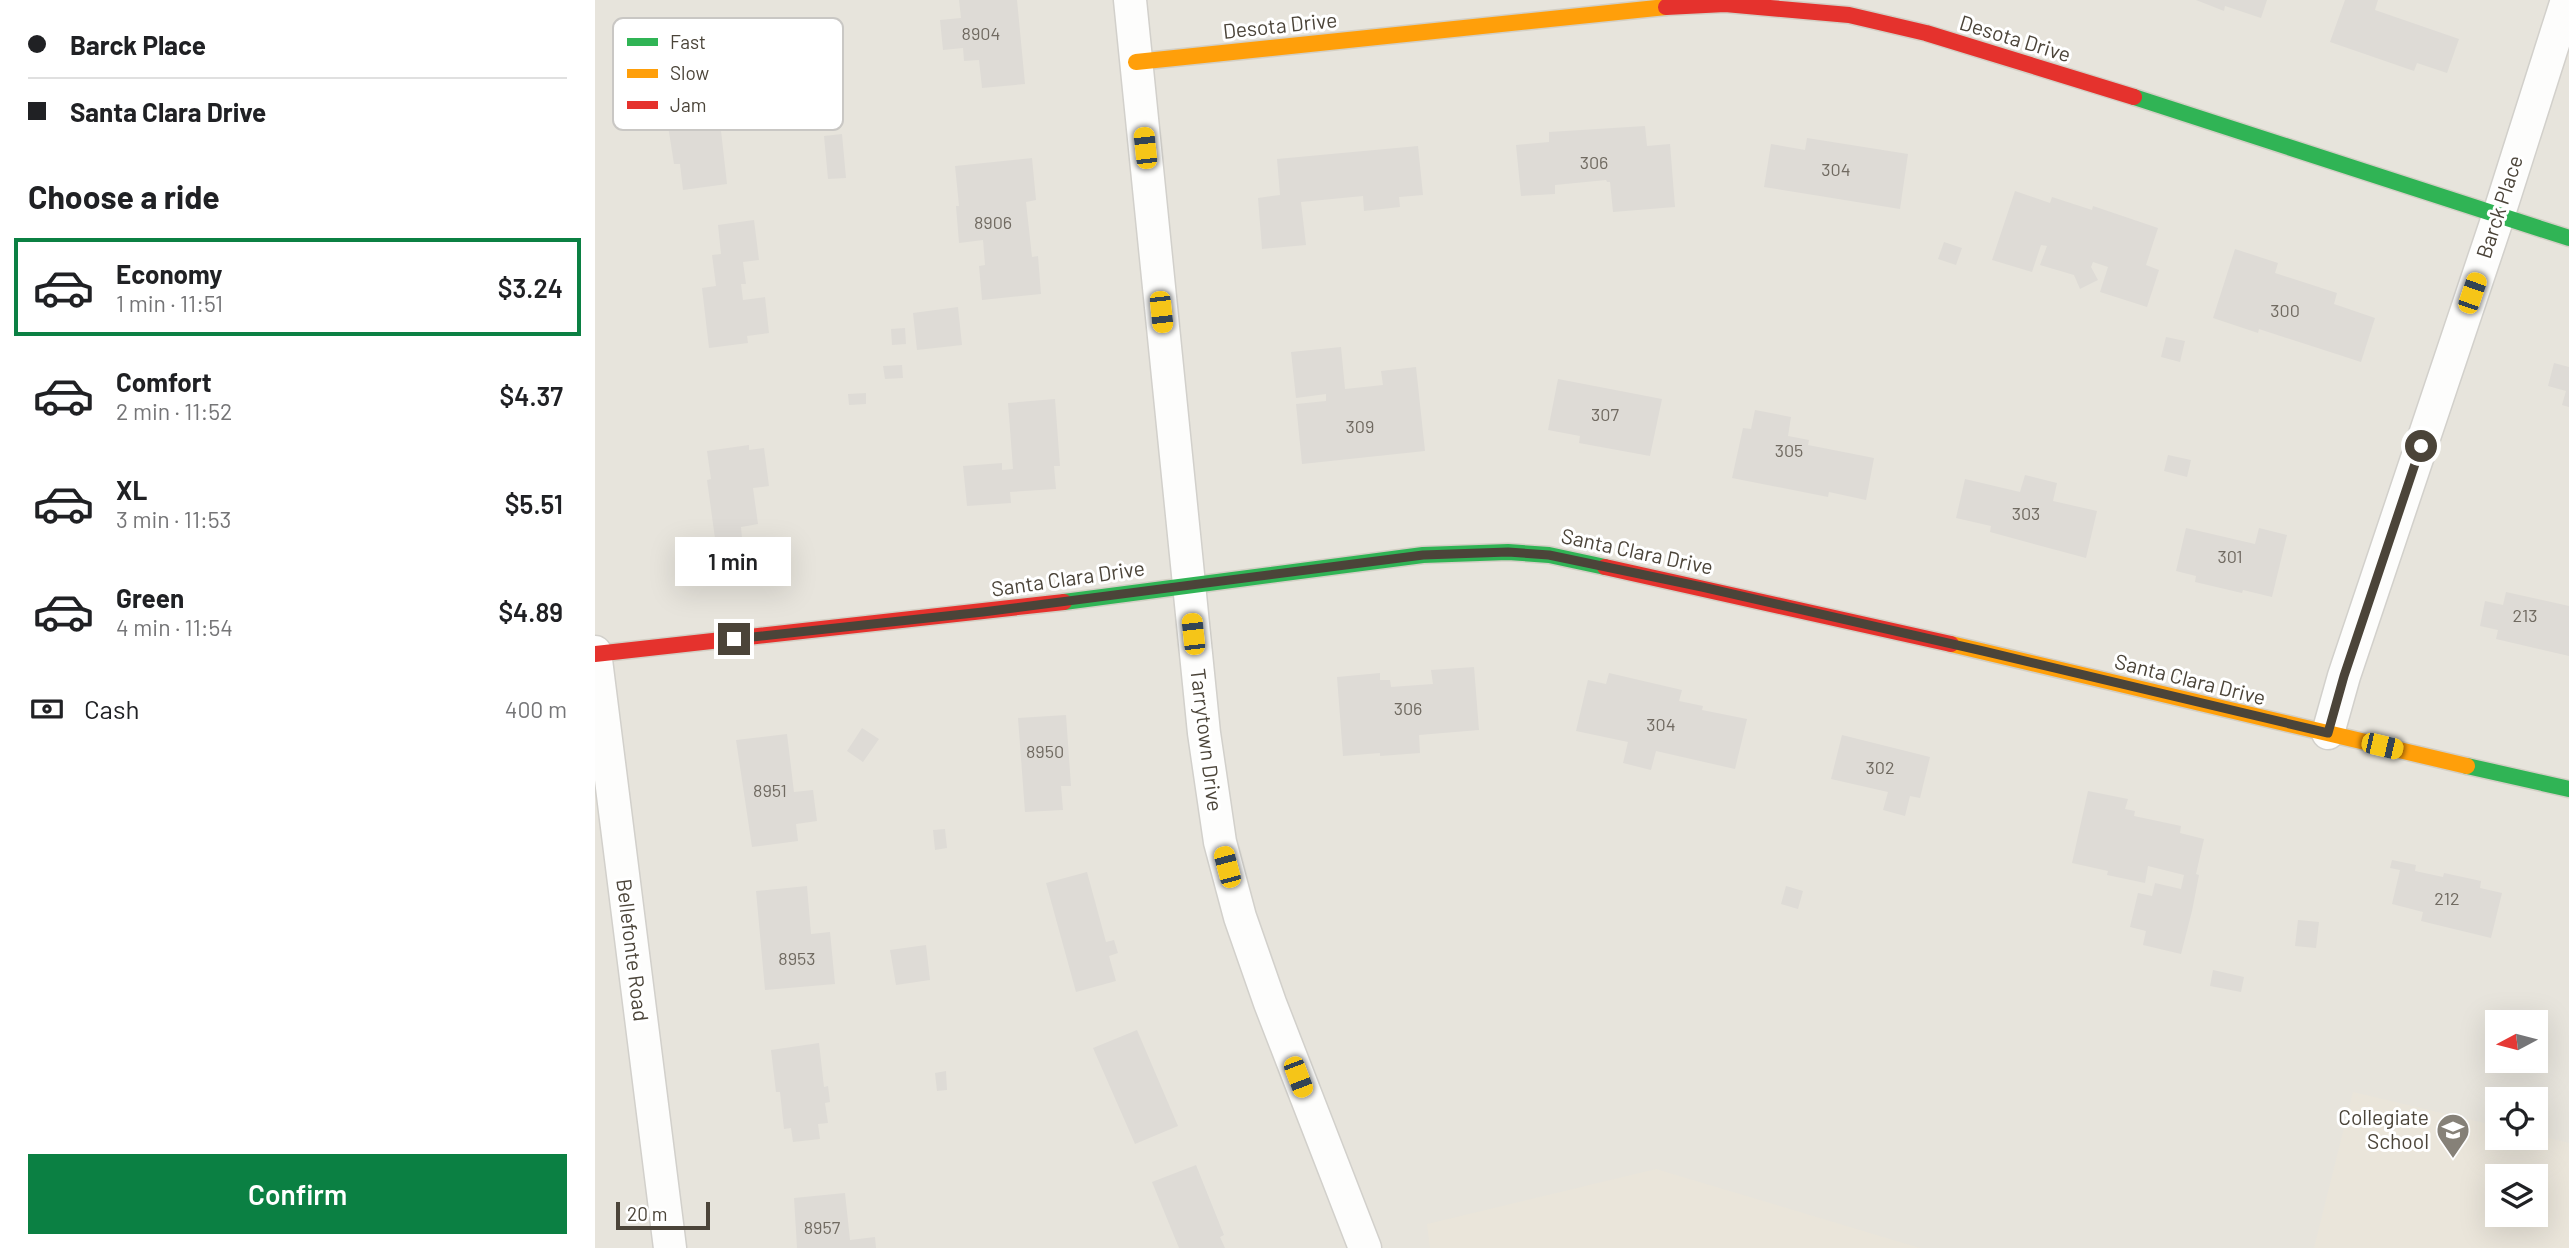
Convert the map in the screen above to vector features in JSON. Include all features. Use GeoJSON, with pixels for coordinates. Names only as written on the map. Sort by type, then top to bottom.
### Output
{"type":"FeatureCollection","features":[{"type":"Feature","properties":{"kind":"street","name":"Tarrytown Drive"},"geometry":{"type":"LineString","coordinates":[[1130,0],[1188,584],[1206,747],[1220,842],[1237,905],[1270,1003],[1365,1248]]}},
{"type":"Feature","properties":{"kind":"street","name":"Barck Place"},"geometry":{"type":"LineString","coordinates":[[2328,733],[2344,676],[2498,217],[2567,0]]}},
{"type":"Feature","properties":{"kind":"street","name":"Desota Drive"},"geometry":{"type":"LineString","coordinates":[[1136,62],[1632,9],[1725,4],[1849,15],[1926,33],[2569,239]]}},
{"type":"Feature","properties":{"kind":"street","name":"Santa Clara Drive"},"geometry":{"type":"LineString","coordinates":[[595,653],[983,612],[1423,555],[1508,552],[1549,555],[1957,645],[2569,789]]}},
{"type":"Feature","properties":{"kind":"street","name":"Bellefonte Road"},"geometry":{"type":"LineString","coordinates":[[595,653],[670,1248]]}},
{"type":"Feature","properties":{"kind":"shaded area"},"geometry":{"type":"Polygon","coordinates":[[[595,0],[2569,0],[2569,1248],[595,1248],[595,0]]]}},
{"type":"Feature","properties":{"kind":"shaded area","name":"Collegiate School"},"geometry":{"type":"Polygon","coordinates":[[[2353,1092],[2485,1123],[2485,1150],[2548,1150],[2548,1138],[2569,1143],[2569,1248],[2314,1248],[2353,1092]]]}},
{"type":"Feature","properties":{"kind":"shaded area"},"geometry":{"type":"Polygon","coordinates":[[[1656,1169],[1920,1248],[1430,1248],[1427,1224],[1656,1169]]]}},
{"type":"Feature","properties":{"kind":"building"},"geometry":{"type":"Polygon","coordinates":[[[959,0],[1017,0],[1025,84],[982,88],[979,60],[964,61],[963,48],[943,50],[940,20],[961,18],[959,0]]]}},
{"type":"Feature","properties":{"kind":"building"},"geometry":{"type":"Polygon","coordinates":[[[2196,0],[2267,0],[2261,18],[2225,6],[2224,11],[2196,0]]]}},
{"type":"Feature","properties":{"kind":"building"},"geometry":{"type":"Polygon","coordinates":[[[2345,0],[2378,0],[2375,10],[2459,39],[2447,73],[2417,63],[2414,71],[2330,42],[2345,0]]]}},
{"type":"Feature","properties":{"kind":"building"},"geometry":{"type":"Polygon","coordinates":[[[1645,126],[1647,146],[1670,144],[1675,207],[1613,212],[1610,182],[1606,180],[1555,185],[1555,194],[1521,196],[1516,145],[1549,142],[1549,132],[1645,126]]]}},
{"type":"Feature","properties":{"kind":"building"},"geometry":{"type":"Polygon","coordinates":[[[669,130],[721,130],[727,184],[683,190],[680,164],[674,164],[669,130]]]}},
{"type":"Feature","properties":{"kind":"building"},"geometry":{"type":"Polygon","coordinates":[[[842,134],[846,178],[828,179],[824,136],[842,134]]]}},
{"type":"Feature","properties":{"kind":"building"},"geometry":{"type":"Polygon","coordinates":[[[1807,138],[1908,154],[1900,209],[1764,187],[1771,144],[1805,150],[1807,138]]]}},
{"type":"Feature","properties":{"kind":"building"},"geometry":{"type":"Polygon","coordinates":[[[1418,146],[1423,195],[1399,197],[1400,207],[1364,211],[1363,196],[1301,202],[1306,245],[1262,249],[1258,198],[1280,195],[1277,159],[1418,146]]]}},
{"type":"Feature","properties":{"kind":"building"},"geometry":{"type":"Polygon","coordinates":[[[1032,158],[1036,200],[1026,202],[1032,257],[1038,256],[1041,294],[982,300],[979,266],[985,265],[983,240],[959,243],[955,166],[1032,158]]]}},
{"type":"Feature","properties":{"kind":"building"},"geometry":{"type":"Polygon","coordinates":[[[2015,191],[2050,203],[2052,197],[2092,210],[2093,206],[2158,228],[2146,265],[2159,270],[2147,307],[2100,292],[2108,267],[2093,262],[2091,267],[2098,280],[2080,289],[2074,275],[2040,265],[2047,246],[2041,245],[2032,272],[1992,260],[2015,191]]]}},
{"type":"Feature","properties":{"kind":"building"},"geometry":{"type":"Polygon","coordinates":[[[754,220],[759,260],[743,262],[746,284],[741,284],[743,300],[765,297],[769,333],[747,336],[748,343],[709,348],[702,288],[716,286],[712,255],[721,254],[718,225],[754,220]]]}},
{"type":"Feature","properties":{"kind":"building"},"geometry":{"type":"Polygon","coordinates":[[[1944,242],[1962,248],[1956,265],[1938,259],[1944,242]]]}},
{"type":"Feature","properties":{"kind":"building"},"geometry":{"type":"Polygon","coordinates":[[[2235,249],[2278,263],[2275,273],[2337,293],[2334,304],[2375,318],[2361,362],[2259,329],[2258,333],[2213,318],[2235,249]]]}},
{"type":"Feature","properties":{"kind":"building"},"geometry":{"type":"Polygon","coordinates":[[[958,307],[962,345],[917,350],[913,313],[958,307]]]}},
{"type":"Feature","properties":{"kind":"building"},"geometry":{"type":"Polygon","coordinates":[[[905,328],[906,344],[892,345],[891,329],[905,328]]]}},
{"type":"Feature","properties":{"kind":"building"},"geometry":{"type":"Polygon","coordinates":[[[2166,337],[2185,341],[2180,362],[2161,357],[2166,337]]]}},
{"type":"Feature","properties":{"kind":"building"},"geometry":{"type":"Polygon","coordinates":[[[1341,347],[1345,389],[1383,385],[1381,371],[1416,367],[1425,451],[1302,464],[1296,404],[1326,401],[1326,394],[1296,398],[1291,352],[1341,347]]]}},
{"type":"Feature","properties":{"kind":"building"},"geometry":{"type":"Polygon","coordinates":[[[2554,363],[2569,367],[2569,407],[2562,405],[2566,391],[2548,386],[2554,363]]]}},
{"type":"Feature","properties":{"kind":"building"},"geometry":{"type":"Polygon","coordinates":[[[902,365],[903,378],[885,379],[883,366],[902,365]]]}},
{"type":"Feature","properties":{"kind":"building"},"geometry":{"type":"Polygon","coordinates":[[[1558,379],[1662,399],[1650,456],[1579,443],[1580,436],[1548,430],[1558,379]]]}},
{"type":"Feature","properties":{"kind":"building"},"geometry":{"type":"Polygon","coordinates":[[[866,393],[866,404],[849,405],[848,394],[866,393]]]}},
{"type":"Feature","properties":{"kind":"building"},"geometry":{"type":"Polygon","coordinates":[[[1055,399],[1060,466],[1054,466],[1056,489],[1010,492],[1011,503],[967,506],[963,466],[1002,463],[1002,470],[1013,469],[1008,403],[1055,399]]]}},
{"type":"Feature","properties":{"kind":"building"},"geometry":{"type":"Polygon","coordinates":[[[1755,410],[1791,417],[1788,436],[1809,440],[1808,445],[1874,458],[1866,500],[1829,492],[1828,497],[1732,478],[1743,428],[1751,429],[1755,410]]]}},
{"type":"Feature","properties":{"kind":"building"},"geometry":{"type":"Polygon","coordinates":[[[749,445],[749,450],[764,448],[769,486],[753,488],[758,524],[741,527],[743,549],[717,553],[707,480],[711,479],[707,451],[749,445]]]}},
{"type":"Feature","properties":{"kind":"building"},"geometry":{"type":"Polygon","coordinates":[[[2168,455],[2191,460],[2187,477],[2164,471],[2168,455]]]}},
{"type":"Feature","properties":{"kind":"building"},"geometry":{"type":"Polygon","coordinates":[[[2025,475],[2057,483],[2053,501],[2097,511],[2086,558],[1990,532],[1991,526],[1956,518],[1965,479],[2020,492],[2025,475]]]}},
{"type":"Feature","properties":{"kind":"building"},"geometry":{"type":"Polygon","coordinates":[[[2186,528],[2255,544],[2259,528],[2287,535],[2272,597],[2195,582],[2196,576],[2176,571],[2186,528]]]}},
{"type":"Feature","properties":{"kind":"building"},"geometry":{"type":"Polygon","coordinates":[[[2506,592],[2569,606],[2569,656],[2496,639],[2498,630],[2480,626],[2485,601],[2503,605],[2506,592]]]}},
{"type":"Feature","properties":{"kind":"building"},"geometry":{"type":"Polygon","coordinates":[[[1474,667],[1479,730],[1419,735],[1420,753],[1343,756],[1337,677],[1380,673],[1380,680],[1390,680],[1391,687],[1433,684],[1431,670],[1474,667]]]}},
{"type":"Feature","properties":{"kind":"building"},"geometry":{"type":"Polygon","coordinates":[[[1609,673],[1682,690],[1679,701],[1703,706],[1702,710],[1747,719],[1735,769],[1656,751],[1651,770],[1623,763],[1628,742],[1576,731],[1588,680],[1606,684],[1609,673]]]}},
{"type":"Feature","properties":{"kind":"building"},"geometry":{"type":"Polygon","coordinates":[[[1066,715],[1071,786],[1061,786],[1063,810],[1025,812],[1018,718],[1066,715]]]}},
{"type":"Feature","properties":{"kind":"building"},"geometry":{"type":"Polygon","coordinates":[[[862,728],[879,739],[863,762],[847,751],[862,728]]]}},
{"type":"Feature","properties":{"kind":"building"},"geometry":{"type":"Polygon","coordinates":[[[787,734],[794,792],[813,790],[817,821],[796,824],[798,841],[752,847],[736,740],[787,734]]]}},
{"type":"Feature","properties":{"kind":"building"},"geometry":{"type":"Polygon","coordinates":[[[1842,735],[1930,757],[1920,798],[1910,796],[1905,816],[1883,810],[1888,792],[1831,779],[1842,735]]]}},
{"type":"Feature","properties":{"kind":"building"},"geometry":{"type":"Polygon","coordinates":[[[2088,791],[2128,799],[2125,809],[2135,811],[2134,816],[2181,826],[2180,833],[2204,839],[2196,874],[2199,875],[2192,911],[2181,954],[2143,945],[2146,931],[2130,927],[2138,893],[2152,896],[2155,883],[2181,889],[2184,875],[2148,866],[2145,883],[2107,875],[2108,871],[2072,863],[2088,791]]]}},
{"type":"Feature","properties":{"kind":"building"},"geometry":{"type":"Polygon","coordinates":[[[945,829],[947,848],[935,850],[933,830],[945,829]]]}},
{"type":"Feature","properties":{"kind":"building"},"geometry":{"type":"Polygon","coordinates":[[[2392,860],[2416,865],[2415,871],[2443,877],[2444,873],[2481,881],[2480,888],[2502,893],[2491,938],[2421,921],[2423,912],[2392,904],[2400,870],[2390,868],[2392,860]]]}},
{"type":"Feature","properties":{"kind":"building"},"geometry":{"type":"Polygon","coordinates":[[[1087,872],[1106,942],[1114,940],[1118,953],[1109,956],[1116,981],[1076,992],[1046,883],[1087,872]]]}},
{"type":"Feature","properties":{"kind":"building"},"geometry":{"type":"Polygon","coordinates":[[[807,886],[811,934],[830,932],[835,984],[765,990],[756,891],[807,886]]]}},
{"type":"Feature","properties":{"kind":"building"},"geometry":{"type":"Polygon","coordinates":[[[1786,886],[1803,891],[1798,909],[1781,904],[1786,886]]]}},
{"type":"Feature","properties":{"kind":"building"},"geometry":{"type":"Polygon","coordinates":[[[2298,920],[2319,922],[2316,948],[2295,946],[2298,920]]]}},
{"type":"Feature","properties":{"kind":"building"},"geometry":{"type":"Polygon","coordinates":[[[926,945],[930,980],[896,985],[890,950],[926,945]]]}},
{"type":"Feature","properties":{"kind":"building"},"geometry":{"type":"Polygon","coordinates":[[[2213,970],[2244,977],[2241,992],[2210,986],[2213,970]]]}},
{"type":"Feature","properties":{"kind":"building"},"geometry":{"type":"Polygon","coordinates":[[[1137,1030],[1178,1126],[1135,1144],[1093,1048],[1137,1030]]]}},
{"type":"Feature","properties":{"kind":"building"},"geometry":{"type":"Polygon","coordinates":[[[819,1043],[824,1087],[828,1086],[830,1102],[825,1103],[828,1123],[818,1124],[820,1139],[793,1142],[791,1128],[784,1129],[771,1050],[819,1043]]]}},
{"type":"Feature","properties":{"kind":"building"},"geometry":{"type":"Polygon","coordinates":[[[946,1071],[947,1090],[937,1091],[935,1073],[946,1071]]]}},
{"type":"Feature","properties":{"kind":"building"},"geometry":{"type":"Polygon","coordinates":[[[1196,1165],[1224,1235],[1220,1237],[1225,1248],[1179,1248],[1152,1182],[1196,1165]]]}},
{"type":"Feature","properties":{"kind":"building"},"geometry":{"type":"Polygon","coordinates":[[[845,1193],[850,1240],[875,1237],[876,1248],[797,1248],[794,1198],[845,1193]]]}},
{"type":"Feature","properties":{"kind":"traffic: fast"},"geometry":{"type":"LineString","coordinates":[[2134,97],[2569,238]]}},
{"type":"Feature","properties":{"kind":"traffic: fast"},"geometry":{"type":"LineString","coordinates":[[1064,602],[1423,555],[1508,552],[1549,555],[1605,567]]}},
{"type":"Feature","properties":{"kind":"traffic: fast"},"geometry":{"type":"LineString","coordinates":[[2467,766],[2569,789]]}},
{"type":"Feature","properties":{"kind":"traffic: slow"},"geometry":{"type":"LineString","coordinates":[[1136,62],[1666,7]]}},
{"type":"Feature","properties":{"kind":"traffic: slow"},"geometry":{"type":"LineString","coordinates":[[1951,644],[2467,766]]}},
{"type":"Feature","properties":{"kind":"traffic: jam"},"geometry":{"type":"LineString","coordinates":[[1666,7],[1725,4],[1849,15],[1926,33],[2134,97]]}},
{"type":"Feature","properties":{"kind":"traffic: jam"},"geometry":{"type":"LineString","coordinates":[[1605,567],[1951,644]]}},
{"type":"Feature","properties":{"kind":"traffic: jam"},"geometry":{"type":"LineString","coordinates":[[595,654],[1064,602]]}},
{"type":"Feature","properties":{"kind":"place","name":"Collegiate School"},"geometry":{"type":"Point","coordinates":[2453,1160]}},
{"type":"Feature","properties":{"kind":"route"},"geometry":{"type":"LineString","coordinates":[[734,639],[983,612],[1423,555],[1508,552],[1549,555],[1702,587],[2328,733],[2344,676],[2421,446]]}}]}
